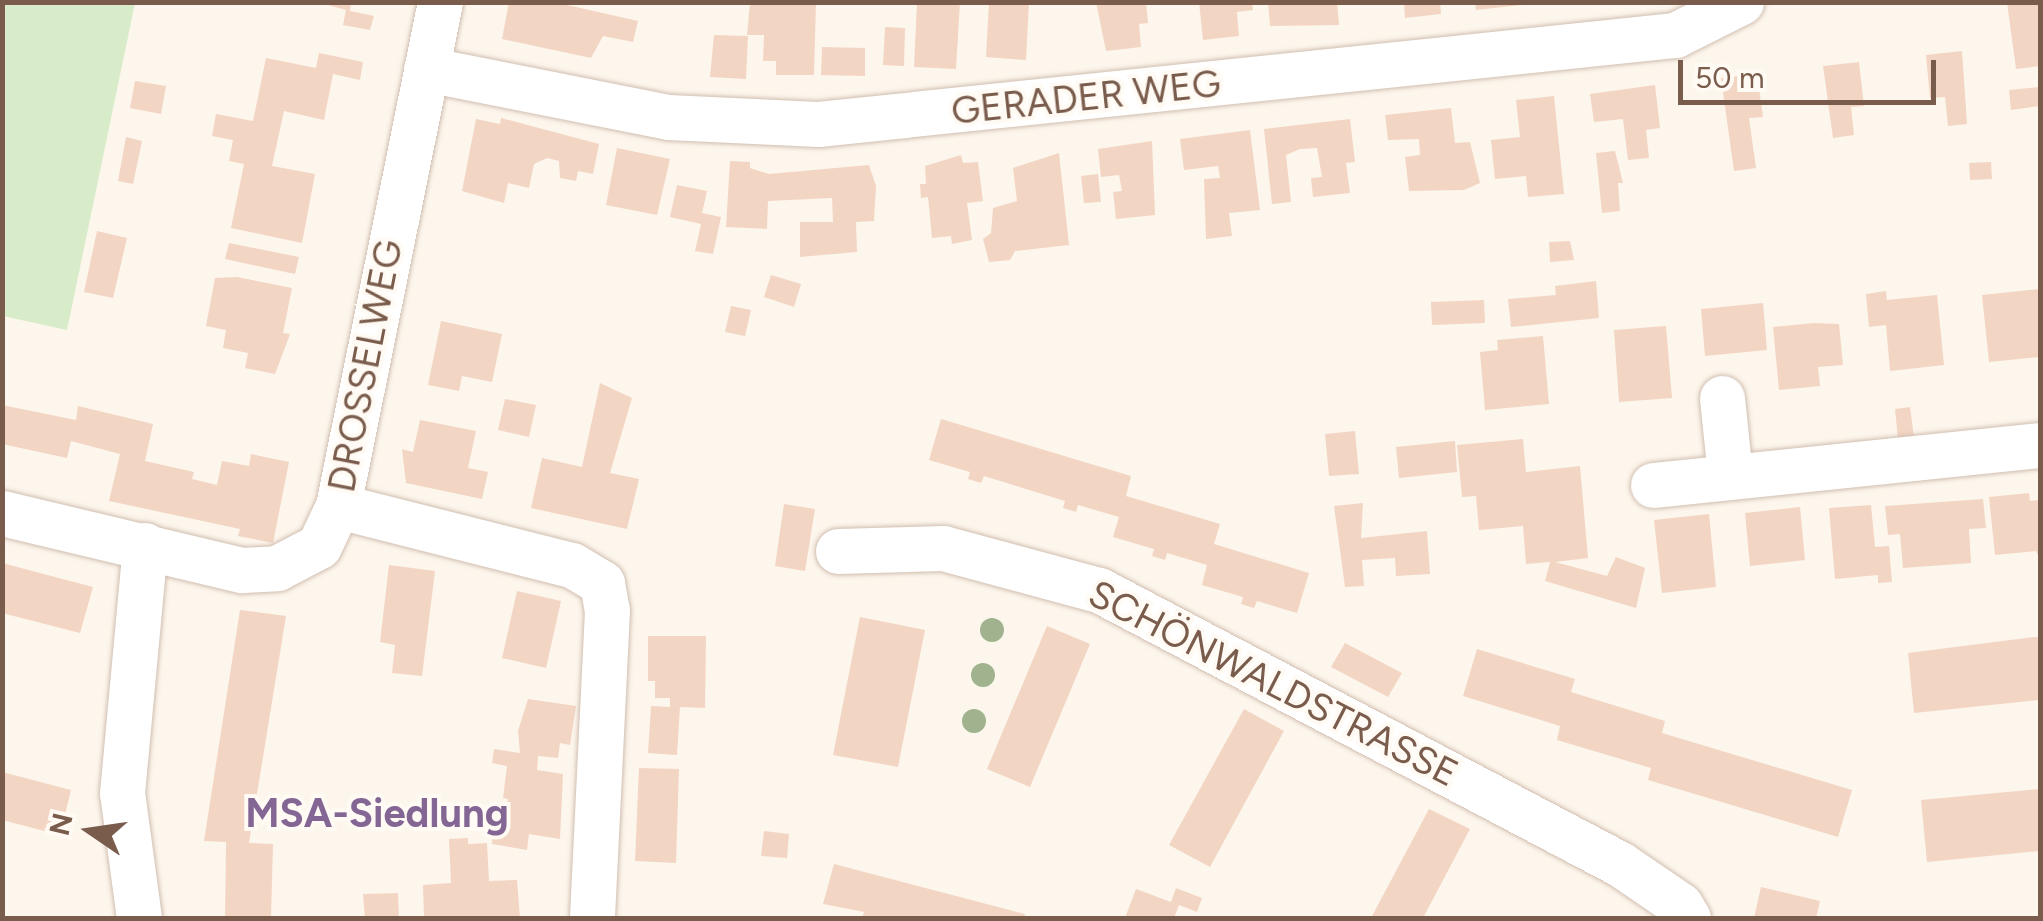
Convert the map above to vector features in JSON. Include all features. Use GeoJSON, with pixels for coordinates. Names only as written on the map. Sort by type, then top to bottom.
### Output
{"type":"FeatureCollection","features":[{"type":"Feature","properties":{"kind":"street","name":"DROSSELWEG"},"geometry":{"type":"LineString","coordinates":[[2,512],[242,570],[277,568],[319,546],[338,506],[440,2]]}},
{"type":"Feature","properties":{"kind":"street","name":"GERADER WEG"},"geometry":{"type":"LineString","coordinates":[[426,69],[668,117],[818,124],[1675,35],[1740,2]]}},
{"type":"Feature","properties":{"kind":"street"},"geometry":{"type":"LineString","coordinates":[[1722,398],[1730,476]]}},
{"type":"Feature","properties":{"kind":"street"},"geometry":{"type":"LineString","coordinates":[[1653,485],[2040,445]]}},
{"type":"Feature","properties":{"kind":"street"},"geometry":{"type":"LineString","coordinates":[[338,506],[572,566],[602,582],[607,610],[592,918]]}},
{"type":"Feature","properties":{"kind":"street"},"geometry":{"type":"LineString","coordinates":[[138,918],[122,794],[145,545]]}},
{"type":"Feature","properties":{"kind":"street","name":"SCHÖNWALDSTRASSE"},"geometry":{"type":"LineString","coordinates":[[838,551],[943,548],[1099,590],[1620,864],[1684,912]]}},
{"type":"Feature","properties":{"kind":"green space"},"geometry":{"type":"Polygon","coordinates":[[[3,2],[135,3],[67,330],[3,316],[3,2]]]}},
{"type":"Feature","properties":{"kind":"building"},"geometry":{"type":"Polygon","coordinates":[[[317,2],[351,2],[350,11],[374,16],[370,30],[343,25],[346,10],[317,2]]]}},
{"type":"Feature","properties":{"kind":"building"},"geometry":{"type":"Polygon","coordinates":[[[509,2],[554,2],[638,21],[633,42],[603,36],[591,58],[502,39],[509,2]]]}},
{"type":"Feature","properties":{"kind":"building"},"geometry":{"type":"Polygon","coordinates":[[[917,2],[960,2],[956,69],[914,67],[917,2]]]}},
{"type":"Feature","properties":{"kind":"building"},"geometry":{"type":"Polygon","coordinates":[[[989,2],[1029,2],[1026,60],[986,57],[989,2]]]}},
{"type":"Feature","properties":{"kind":"building"},"geometry":{"type":"Polygon","coordinates":[[[1096,2],[1146,2],[1148,23],[1139,24],[1141,47],[1106,51],[1096,2]]]}},
{"type":"Feature","properties":{"kind":"building"},"geometry":{"type":"Polygon","coordinates":[[[1199,2],[1252,2],[1253,10],[1237,12],[1239,36],[1203,40],[1199,2]]]}},
{"type":"Feature","properties":{"kind":"building"},"geometry":{"type":"Polygon","coordinates":[[[1268,2],[1337,2],[1339,25],[1270,26],[1268,2]]]}},
{"type":"Feature","properties":{"kind":"building"},"geometry":{"type":"Polygon","coordinates":[[[1404,2],[1440,2],[1441,14],[1405,18],[1404,2]]]}},
{"type":"Feature","properties":{"kind":"building"},"geometry":{"type":"Polygon","coordinates":[[[1475,2],[1521,2],[1521,5],[1476,10],[1475,2]]]}},
{"type":"Feature","properties":{"kind":"building"},"geometry":{"type":"Polygon","coordinates":[[[2007,2],[2040,2],[2040,66],[2016,69],[2007,2]]]}},
{"type":"Feature","properties":{"kind":"building"},"geometry":{"type":"Polygon","coordinates":[[[750,3],[816,3],[814,75],[776,75],[776,61],[763,61],[764,35],[747,35],[750,3]]]}},
{"type":"Feature","properties":{"kind":"building"},"geometry":{"type":"Polygon","coordinates":[[[885,27],[905,28],[904,66],[883,65],[885,27]]]}},
{"type":"Feature","properties":{"kind":"building"},"geometry":{"type":"Polygon","coordinates":[[[714,35],[748,36],[746,79],[710,77],[714,35]]]}},
{"type":"Feature","properties":{"kind":"building"},"geometry":{"type":"Polygon","coordinates":[[[822,47],[865,48],[865,76],[821,75],[822,47]]]}},
{"type":"Feature","properties":{"kind":"building"},"geometry":{"type":"Polygon","coordinates":[[[1962,51],[1967,124],[1948,126],[1945,97],[1930,98],[1926,55],[1962,51]]]}},
{"type":"Feature","properties":{"kind":"building"},"geometry":{"type":"Polygon","coordinates":[[[319,53],[363,62],[360,80],[333,74],[324,120],[284,111],[272,166],[315,174],[302,243],[231,228],[244,164],[229,161],[233,140],[212,136],[216,114],[253,121],[266,58],[316,68],[319,53]]]}},
{"type":"Feature","properties":{"kind":"building"},"geometry":{"type":"Polygon","coordinates":[[[1859,62],[1864,106],[1851,107],[1854,135],[1833,138],[1823,66],[1859,62]]]}},
{"type":"Feature","properties":{"kind":"building"},"geometry":{"type":"Polygon","coordinates":[[[1757,74],[1763,117],[1749,118],[1756,168],[1734,171],[1721,78],[1757,74]]]}},
{"type":"Feature","properties":{"kind":"building"},"geometry":{"type":"Polygon","coordinates":[[[135,81],[166,86],[161,114],[130,108],[135,81]]]}},
{"type":"Feature","properties":{"kind":"building"},"geometry":{"type":"Polygon","coordinates":[[[1655,85],[1660,128],[1646,130],[1649,158],[1628,160],[1623,119],[1594,122],[1590,94],[1655,85]]]}},
{"type":"Feature","properties":{"kind":"building"},"geometry":{"type":"Polygon","coordinates":[[[2040,87],[2040,106],[2011,110],[2009,90],[2040,87]]]}},
{"type":"Feature","properties":{"kind":"building"},"geometry":{"type":"Polygon","coordinates":[[[1554,96],[1564,194],[1528,197],[1526,176],[1495,179],[1491,140],[1520,137],[1516,100],[1554,96]]]}},
{"type":"Feature","properties":{"kind":"building"},"geometry":{"type":"Polygon","coordinates":[[[1451,108],[1455,143],[1470,142],[1480,183],[1464,190],[1409,191],[1405,157],[1420,155],[1419,139],[1388,140],[1385,115],[1451,108]]]}},
{"type":"Feature","properties":{"kind":"building"},"geometry":{"type":"Polygon","coordinates":[[[501,118],[599,144],[593,174],[578,171],[576,181],[560,178],[559,161],[547,158],[534,164],[529,188],[508,183],[504,203],[462,191],[476,119],[500,124],[501,118]]]}},
{"type":"Feature","properties":{"kind":"building"},"geometry":{"type":"Polygon","coordinates":[[[1350,119],[1355,162],[1346,163],[1350,193],[1313,197],[1311,178],[1322,177],[1317,148],[1300,149],[1286,155],[1291,202],[1272,204],[1264,129],[1350,119]]]}},
{"type":"Feature","properties":{"kind":"building"},"geometry":{"type":"Polygon","coordinates":[[[1250,130],[1260,210],[1229,213],[1232,236],[1206,239],[1204,179],[1220,178],[1218,166],[1184,170],[1180,139],[1250,130]]]}},
{"type":"Feature","properties":{"kind":"building"},"geometry":{"type":"Polygon","coordinates":[[[126,137],[142,141],[133,184],[118,181],[126,137]]]}},
{"type":"Feature","properties":{"kind":"building"},"geometry":{"type":"Polygon","coordinates":[[[1152,141],[1155,215],[1116,219],[1113,192],[1122,191],[1119,175],[1101,177],[1098,149],[1152,141]]]}},
{"type":"Feature","properties":{"kind":"building"},"geometry":{"type":"Polygon","coordinates":[[[617,148],[670,159],[657,215],[606,205],[617,148]]]}},
{"type":"Feature","properties":{"kind":"building"},"geometry":{"type":"Polygon","coordinates":[[[1615,151],[1623,183],[1618,183],[1620,211],[1602,213],[1596,153],[1615,151]]]}},
{"type":"Feature","properties":{"kind":"building"},"geometry":{"type":"Polygon","coordinates":[[[1059,153],[1069,245],[1015,251],[1010,260],[989,262],[983,239],[991,233],[993,208],[1017,201],[1013,168],[1059,153]]]}},
{"type":"Feature","properties":{"kind":"building"},"geometry":{"type":"Polygon","coordinates":[[[961,155],[963,163],[978,162],[983,201],[967,203],[972,240],[952,244],[951,236],[932,238],[928,197],[921,198],[920,184],[926,184],[925,166],[961,155]]]}},
{"type":"Feature","properties":{"kind":"building"},"geometry":{"type":"Polygon","coordinates":[[[730,161],[750,162],[750,168],[769,174],[869,165],[876,186],[874,221],[856,222],[857,252],[800,257],[800,222],[833,222],[832,198],[768,201],[767,229],[726,227],[730,161]]]}},
{"type":"Feature","properties":{"kind":"building"},"geometry":{"type":"Polygon","coordinates":[[[1991,162],[1992,179],[1970,180],[1969,163],[1991,162]]]}},
{"type":"Feature","properties":{"kind":"building"},"geometry":{"type":"Polygon","coordinates":[[[1098,174],[1101,202],[1084,203],[1081,176],[1098,174]]]}},
{"type":"Feature","properties":{"kind":"building"},"geometry":{"type":"Polygon","coordinates":[[[677,185],[707,191],[702,213],[721,217],[713,254],[695,251],[701,224],[670,217],[677,185]]]}},
{"type":"Feature","properties":{"kind":"building"},"geometry":{"type":"Polygon","coordinates":[[[97,231],[127,238],[113,298],[84,292],[97,231]]]}},
{"type":"Feature","properties":{"kind":"building"},"geometry":{"type":"Polygon","coordinates":[[[1570,241],[1574,260],[1550,262],[1549,242],[1570,241]]]}},
{"type":"Feature","properties":{"kind":"building"},"geometry":{"type":"Polygon","coordinates":[[[229,243],[299,257],[295,274],[225,259],[229,243]]]}},
{"type":"Feature","properties":{"kind":"building"},"geometry":{"type":"Polygon","coordinates":[[[771,275],[801,284],[794,307],[764,297],[771,275]]]}},
{"type":"Feature","properties":{"kind":"building"},"geometry":{"type":"Polygon","coordinates":[[[237,277],[292,288],[283,333],[290,334],[275,374],[245,368],[248,353],[223,348],[226,330],[206,326],[215,278],[237,277]]]}},
{"type":"Feature","properties":{"kind":"building"},"geometry":{"type":"Polygon","coordinates":[[[1596,281],[1599,318],[1511,327],[1508,299],[1556,295],[1555,286],[1596,281]]]}},
{"type":"Feature","properties":{"kind":"building"},"geometry":{"type":"Polygon","coordinates":[[[2040,289],[2040,357],[1989,362],[1982,295],[2040,289]]]}},
{"type":"Feature","properties":{"kind":"building"},"geometry":{"type":"Polygon","coordinates":[[[1886,291],[1887,300],[1937,295],[1944,365],[1890,371],[1886,325],[1869,327],[1866,294],[1886,291]]]}},
{"type":"Feature","properties":{"kind":"building"},"geometry":{"type":"Polygon","coordinates":[[[1484,300],[1485,323],[1432,325],[1431,302],[1484,300]]]}},
{"type":"Feature","properties":{"kind":"building"},"geometry":{"type":"Polygon","coordinates":[[[1763,303],[1767,350],[1705,356],[1701,309],[1763,303]]]}},
{"type":"Feature","properties":{"kind":"building"},"geometry":{"type":"Polygon","coordinates":[[[731,306],[751,310],[745,336],[725,332],[731,306]]]}},
{"type":"Feature","properties":{"kind":"building"},"geometry":{"type":"Polygon","coordinates":[[[441,321],[502,334],[492,382],[462,376],[459,391],[428,385],[441,321]]]}},
{"type":"Feature","properties":{"kind":"building"},"geometry":{"type":"Polygon","coordinates":[[[1839,324],[1843,365],[1818,367],[1820,386],[1779,390],[1773,327],[1839,324]]]}},
{"type":"Feature","properties":{"kind":"building"},"geometry":{"type":"Polygon","coordinates":[[[1666,326],[1672,398],[1619,402],[1614,330],[1666,326]]]}},
{"type":"Feature","properties":{"kind":"building"},"geometry":{"type":"Polygon","coordinates":[[[1543,336],[1549,404],[1485,410],[1480,352],[1498,350],[1497,340],[1543,336]]]}},
{"type":"Feature","properties":{"kind":"building"},"geometry":{"type":"Polygon","coordinates":[[[600,383],[632,398],[610,473],[639,479],[627,529],[531,508],[542,458],[582,467],[600,383]]]}},
{"type":"Feature","properties":{"kind":"building"},"geometry":{"type":"Polygon","coordinates":[[[505,399],[536,405],[529,437],[498,430],[505,399]]]}},
{"type":"Feature","properties":{"kind":"building"},"geometry":{"type":"Polygon","coordinates":[[[2,405],[76,420],[78,406],[153,424],[145,461],[194,472],[192,479],[217,485],[222,461],[249,466],[251,454],[289,462],[273,543],[238,536],[240,529],[109,501],[120,454],[71,441],[67,458],[2,444],[2,405]]]}},
{"type":"Feature","properties":{"kind":"building"},"geometry":{"type":"Polygon","coordinates":[[[1910,407],[1914,437],[1898,439],[1895,409],[1910,407]]]}},
{"type":"Feature","properties":{"kind":"building"},"geometry":{"type":"Polygon","coordinates":[[[941,419],[1131,476],[1126,496],[1220,524],[1214,544],[1309,573],[1297,613],[1257,601],[1254,608],[1241,604],[1243,597],[1202,585],[1207,565],[1167,553],[1165,560],[1152,556],[1154,549],[1113,537],[1119,517],[1078,505],[1076,512],[1063,508],[1065,501],[984,476],[981,483],[968,479],[970,472],[929,460],[941,419]]]}},
{"type":"Feature","properties":{"kind":"building"},"geometry":{"type":"Polygon","coordinates":[[[420,420],[476,431],[468,468],[488,472],[482,499],[406,483],[402,449],[413,452],[420,420]]]}},
{"type":"Feature","properties":{"kind":"building"},"geometry":{"type":"Polygon","coordinates":[[[1355,431],[1359,474],[1329,476],[1325,434],[1355,431]]]}},
{"type":"Feature","properties":{"kind":"building"},"geometry":{"type":"Polygon","coordinates":[[[1523,439],[1526,472],[1580,466],[1588,558],[1555,562],[1607,576],[1616,557],[1645,568],[1636,608],[1545,581],[1550,562],[1526,564],[1523,526],[1479,530],[1476,496],[1462,497],[1457,445],[1523,439]]]}},
{"type":"Feature","properties":{"kind":"building"},"geometry":{"type":"Polygon","coordinates":[[[1455,441],[1457,472],[1399,478],[1396,447],[1455,441]]]}},
{"type":"Feature","properties":{"kind":"building"},"geometry":{"type":"Polygon","coordinates":[[[2029,493],[2030,501],[2040,500],[2040,559],[2036,551],[1995,555],[1989,497],[2029,493]]]}},
{"type":"Feature","properties":{"kind":"building"},"geometry":{"type":"Polygon","coordinates":[[[1983,499],[1986,528],[1969,529],[1971,563],[1903,568],[1900,534],[1888,535],[1885,506],[1983,499]]]}},
{"type":"Feature","properties":{"kind":"building"},"geometry":{"type":"Polygon","coordinates":[[[1363,503],[1361,538],[1427,531],[1430,574],[1396,576],[1395,558],[1362,560],[1364,586],[1345,587],[1334,506],[1363,503]]]}},
{"type":"Feature","properties":{"kind":"building"},"geometry":{"type":"Polygon","coordinates":[[[784,504],[815,509],[805,571],[775,566],[784,504]]]}},
{"type":"Feature","properties":{"kind":"building"},"geometry":{"type":"Polygon","coordinates":[[[1871,505],[1875,547],[1889,546],[1892,582],[1878,583],[1878,575],[1835,579],[1829,508],[1871,505]]]}},
{"type":"Feature","properties":{"kind":"building"},"geometry":{"type":"Polygon","coordinates":[[[1800,507],[1805,560],[1750,566],[1745,513],[1800,507]]]}},
{"type":"Feature","properties":{"kind":"building"},"geometry":{"type":"Polygon","coordinates":[[[1709,514],[1716,587],[1662,593],[1654,520],[1709,514]]]}},
{"type":"Feature","properties":{"kind":"building"},"geometry":{"type":"Polygon","coordinates":[[[2,563],[93,587],[80,633],[2,613],[2,563]]]}},
{"type":"Feature","properties":{"kind":"building"},"geometry":{"type":"Polygon","coordinates":[[[389,565],[435,571],[422,676],[392,673],[395,645],[380,642],[389,565]]]}},
{"type":"Feature","properties":{"kind":"building"},"geometry":{"type":"Polygon","coordinates":[[[517,591],[561,601],[546,668],[502,658],[517,591]]]}},
{"type":"Feature","properties":{"kind":"building"},"geometry":{"type":"Polygon","coordinates":[[[240,610],[286,616],[249,843],[273,844],[271,918],[225,918],[226,842],[204,841],[240,610]]]}},
{"type":"Feature","properties":{"kind":"building"},"geometry":{"type":"Polygon","coordinates":[[[860,617],[925,630],[898,767],[833,755],[860,617]]]}},
{"type":"Feature","properties":{"kind":"building"},"geometry":{"type":"Polygon","coordinates":[[[1047,626],[1090,644],[1030,787],[987,769],[1047,626]]]}},
{"type":"Feature","properties":{"kind":"building"},"geometry":{"type":"Polygon","coordinates":[[[648,636],[706,636],[705,708],[680,707],[677,755],[648,753],[651,706],[670,707],[670,698],[655,698],[655,681],[648,681],[648,636]]]}},
{"type":"Feature","properties":{"kind":"building"},"geometry":{"type":"Polygon","coordinates":[[[2040,637],[2040,700],[1914,713],[1908,653],[2040,637]]]}},
{"type":"Feature","properties":{"kind":"building"},"geometry":{"type":"Polygon","coordinates":[[[1345,643],[1402,673],[1388,697],[1331,667],[1345,643]]]}},
{"type":"Feature","properties":{"kind":"building"},"geometry":{"type":"Polygon","coordinates":[[[1477,649],[1575,679],[1571,692],[1665,721],[1662,733],[1852,790],[1838,837],[1648,780],[1651,768],[1557,740],[1560,726],[1463,696],[1477,649]]]}},
{"type":"Feature","properties":{"kind":"building"},"geometry":{"type":"Polygon","coordinates":[[[528,699],[576,706],[570,745],[560,743],[558,758],[538,756],[537,770],[563,774],[560,839],[529,834],[527,850],[492,844],[493,829],[504,831],[508,799],[503,798],[507,766],[492,763],[494,749],[520,753],[518,731],[528,699]]]}},
{"type":"Feature","properties":{"kind":"building"},"geometry":{"type":"Polygon","coordinates":[[[1244,709],[1284,731],[1210,867],[1169,845],[1244,709]]]}},
{"type":"Feature","properties":{"kind":"building"},"geometry":{"type":"Polygon","coordinates":[[[639,768],[679,769],[676,863],[635,861],[639,768]]]}},
{"type":"Feature","properties":{"kind":"building"},"geometry":{"type":"Polygon","coordinates":[[[2,772],[71,790],[60,835],[2,820],[2,772]]]}},
{"type":"Feature","properties":{"kind":"building"},"geometry":{"type":"Polygon","coordinates":[[[2040,789],[2040,851],[1927,862],[1921,800],[2040,789]]]}},
{"type":"Feature","properties":{"kind":"building"},"geometry":{"type":"Polygon","coordinates":[[[1429,809],[1470,829],[1423,918],[1371,918],[1429,809]]]}},
{"type":"Feature","properties":{"kind":"building"},"geometry":{"type":"Polygon","coordinates":[[[764,831],[789,834],[787,858],[761,856],[764,831]]]}},
{"type":"Feature","properties":{"kind":"building"},"geometry":{"type":"Polygon","coordinates":[[[468,838],[468,844],[487,843],[489,881],[517,880],[520,918],[424,918],[423,885],[451,883],[449,839],[468,838]]]}},
{"type":"Feature","properties":{"kind":"building"},"geometry":{"type":"Polygon","coordinates":[[[834,864],[1025,914],[1024,918],[862,918],[864,912],[823,904],[834,864]]]}},
{"type":"Feature","properties":{"kind":"building"},"geometry":{"type":"Polygon","coordinates":[[[1761,887],[1820,901],[1816,918],[1754,918],[1761,887]]]}},
{"type":"Feature","properties":{"kind":"building"},"geometry":{"type":"Polygon","coordinates":[[[1176,888],[1202,898],[1197,912],[1179,905],[1174,918],[1125,918],[1136,889],[1171,902],[1176,888]]]}},
{"type":"Feature","properties":{"kind":"building"},"geometry":{"type":"Polygon","coordinates":[[[398,893],[399,918],[365,918],[363,894],[398,893]]]}},
{"type":"Feature","properties":{"kind":"district","name":"MSA-Siedlung"},"geometry":{"type":"Point","coordinates":[377,813]}}]}
